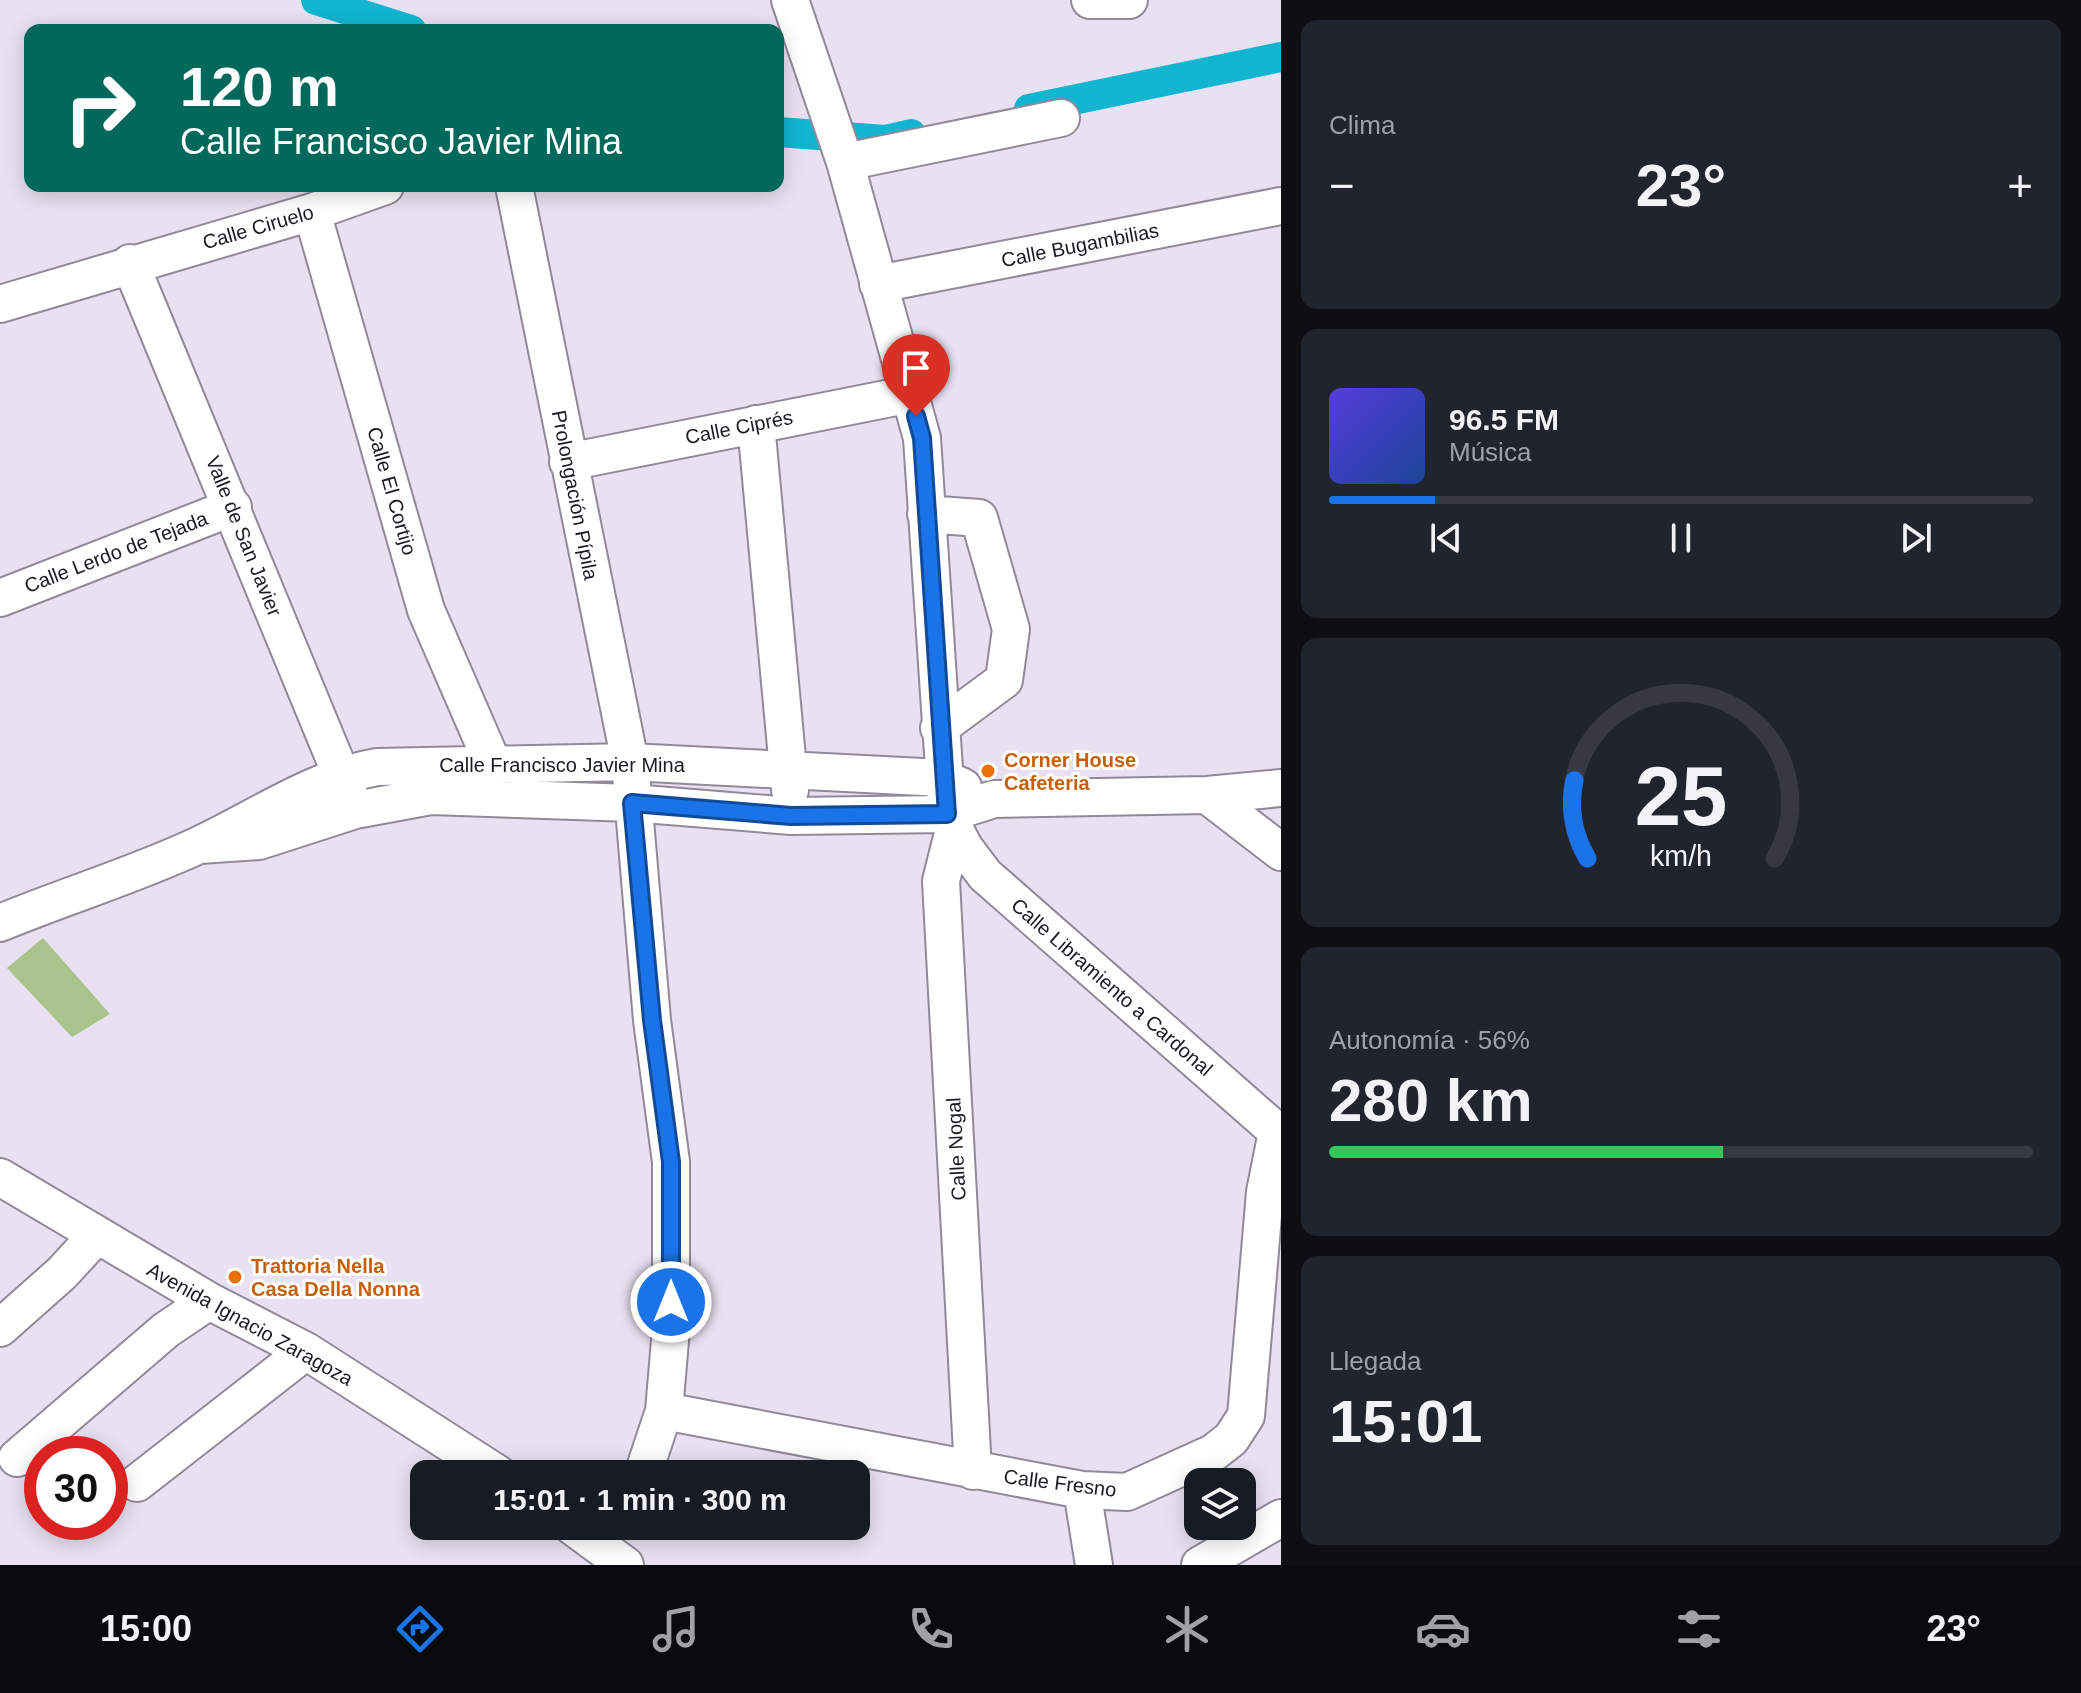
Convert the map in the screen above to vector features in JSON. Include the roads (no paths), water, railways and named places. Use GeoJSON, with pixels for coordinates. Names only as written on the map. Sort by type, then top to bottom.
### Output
{"type":"FeatureCollection","features":[{"type":"Feature","properties":{"kind":"street"},"geometry":{"type":"LineString","coordinates":[[1090,0],[1129,0]]}},
{"type":"Feature","properties":{"kind":"street"},"geometry":{"type":"LineString","coordinates":[[795,16],[842,152],[922,438],[942,778],[950,822]]}},
{"type":"Feature","properties":{"kind":"street"},"geometry":{"type":"LineString","coordinates":[[842,152],[1061,118]]}},
{"type":"Feature","properties":{"kind":"street","name":"Calle Ciruelo"},"geometry":{"type":"LineString","coordinates":[[0,304],[130,263],[312,212],[368,192]]}},
{"type":"Feature","properties":{"kind":"street","name":"Prolongación Pípila"},"geometry":{"type":"LineString","coordinates":[[515,192],[630,762],[652,1020],[671,1162],[671,1329],[664,1411],[648,1460]]}},
{"type":"Feature","properties":{"kind":"street","name":"Calle Bugambilias"},"geometry":{"type":"LineString","coordinates":[[878,284],[1281,206]]}},
{"type":"Feature","properties":{"kind":"street","name":"Calle El Cortijo"},"geometry":{"type":"LineString","coordinates":[[312,212],[426,610],[492,762]]}},
{"type":"Feature","properties":{"kind":"street","name":"Valle de San Javier"},"geometry":{"type":"LineString","coordinates":[[130,263],[233,507],[355,810]]}},
{"type":"Feature","properties":{"kind":"street","name":"Calle Ciprés"},"geometry":{"type":"LineString","coordinates":[[568,462],[911,394]]}},
{"type":"Feature","properties":{"kind":"street"},"geometry":{"type":"LineString","coordinates":[[756,424],[791,816]]}},
{"type":"Feature","properties":{"kind":"street","name":"Calle Lerdo de Tejada"},"geometry":{"type":"LineString","coordinates":[[0,598],[233,507]]}},
{"type":"Feature","properties":{"kind":"street"},"geometry":{"type":"LineString","coordinates":[[926,514],[979,518],[1011,629],[1004,680],[939,728]]}},
{"type":"Feature","properties":{"kind":"street","name":"Calle Francisco Javier Mina"},"geometry":{"type":"LineString","coordinates":[[0,923],[200,845],[250,816],[340,774],[377,767],[492,762],[630,762],[789,769],[942,778],[994,799]]}},
{"type":"Feature","properties":{"kind":"street"},"geometry":{"type":"LineString","coordinates":[[994,799],[1207,795],[1281,788]]}},
{"type":"Feature","properties":{"kind":"street"},"geometry":{"type":"LineString","coordinates":[[1207,795],[1281,852]]}},
{"type":"Feature","properties":{"kind":"street","name":"Calle Francisco Javier Mina"},"geometry":{"type":"LineString","coordinates":[[200,845],[259,841],[355,810],[431,796],[632,803],[791,816],[950,822],[994,799]]}},
{"type":"Feature","properties":{"kind":"street","name":"Calle Libramiento a Cardonal"},"geometry":{"type":"LineString","coordinates":[[950,822],[985,875],[1279,1134]]}},
{"type":"Feature","properties":{"kind":"street","name":"Calle Nogal"},"geometry":{"type":"LineString","coordinates":[[950,822],[941,881],[973,1471]]}},
{"type":"Feature","properties":{"kind":"street","name":"Calle Fresno"},"geometry":{"type":"LineString","coordinates":[[664,1411],[973,1471],[1082,1490],[1127,1492],[1213,1453],[1231,1439],[1246,1416],[1265,1192],[1279,1134]]}},
{"type":"Feature","properties":{"kind":"street","name":"Avenida Ignacio Zaragoza"},"geometry":{"type":"LineString","coordinates":[[0,1177],[209,1301],[306,1351],[476,1460]]}},
{"type":"Feature","properties":{"kind":"street"},"geometry":{"type":"LineString","coordinates":[[0,1328],[62,1273],[96,1236]]}},
{"type":"Feature","properties":{"kind":"street"},"geometry":{"type":"LineString","coordinates":[[17,1458],[166,1330],[209,1301]]}},
{"type":"Feature","properties":{"kind":"street"},"geometry":{"type":"LineString","coordinates":[[137,1483],[306,1351]]}},
{"type":"Feature","properties":{"kind":"street"},"geometry":{"type":"LineString","coordinates":[[1082,1490],[1094,1565]]}},
{"type":"Feature","properties":{"kind":"street"},"geometry":{"type":"LineString","coordinates":[[1200,1565],[1281,1518]]}},
{"type":"Feature","properties":{"kind":"waterway"},"geometry":{"type":"LineString","coordinates":[[316,0],[392,24]]}},
{"type":"Feature","properties":{"kind":"waterway"},"geometry":{"type":"LineString","coordinates":[[1029,109],[1281,57]]}},
{"type":"Feature","properties":{"kind":"waterway"},"geometry":{"type":"LineString","coordinates":[[784,132],[885,140],[911,134]]}},
{"type":"Feature","properties":{"kind":"place","name":"Corner House Cafeteria"},"geometry":{"type":"Point","coordinates":[988,771]}},
{"type":"Feature","properties":{"kind":"place","name":"Trattoria Nella Casa Della Nonna"},"geometry":{"type":"Point","coordinates":[235,1277]}}]}
